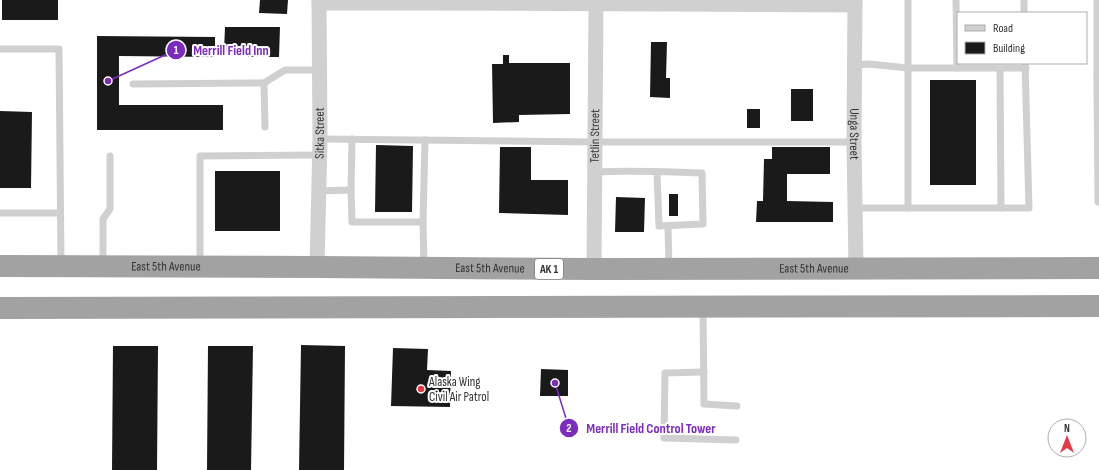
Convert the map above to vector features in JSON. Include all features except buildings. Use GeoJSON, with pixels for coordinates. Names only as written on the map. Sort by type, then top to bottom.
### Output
{"type":"FeatureCollection","features":[{"type":"Feature","properties":{"kind":"highway","name":"East 5th Avenue"},"geometry":{"type":"LineString","coordinates":[[0,266],[594,270],[1099,268]]}},
{"type":"Feature","properties":{"kind":"highway"},"geometry":{"type":"LineString","coordinates":[[0,308],[1099,306]]}},
{"type":"Feature","properties":{"kind":"street"},"geometry":{"type":"LineString","coordinates":[[319,2],[855,2]]}},
{"type":"Feature","properties":{"kind":"street","name":"Sitka Street"},"geometry":{"type":"LineString","coordinates":[[317,267],[320,155],[319,2]]}},
{"type":"Feature","properties":{"kind":"street","name":"Unga Street"},"geometry":{"type":"LineString","coordinates":[[855,2],[854,142],[856,268]]}},
{"type":"Feature","properties":{"kind":"street","name":"Tetlin Street"},"geometry":{"type":"LineString","coordinates":[[594,270],[596,3]]}},
{"type":"Feature","properties":{"kind":"lane"},"geometry":{"type":"LineString","coordinates":[[908,0],[908,208]]}},
{"type":"Feature","properties":{"kind":"lane"},"geometry":{"type":"LineString","coordinates":[[956,0],[957,68]]}},
{"type":"Feature","properties":{"kind":"lane"},"geometry":{"type":"LineString","coordinates":[[1024,0],[1024,12]]}},
{"type":"Feature","properties":{"kind":"lane"},"geometry":{"type":"LineString","coordinates":[[1097,0],[1099,202]]}},
{"type":"Feature","properties":{"kind":"lane"},"geometry":{"type":"LineString","coordinates":[[0,49],[59,49],[61,267]]}},
{"type":"Feature","properties":{"kind":"lane"},"geometry":{"type":"LineString","coordinates":[[855,65],[870,64],[908,68],[1000,68],[1026,65],[1029,208],[855,208]]}},
{"type":"Feature","properties":{"kind":"lane"},"geometry":{"type":"LineString","coordinates":[[1000,68],[1001,208]]}},
{"type":"Feature","properties":{"kind":"lane"},"geometry":{"type":"LineString","coordinates":[[133,84],[264,83],[285,70],[319,70]]}},
{"type":"Feature","properties":{"kind":"lane"},"geometry":{"type":"LineString","coordinates":[[264,83],[265,127]]}},
{"type":"Feature","properties":{"kind":"lane"},"geometry":{"type":"LineString","coordinates":[[320,139],[595,142],[854,142]]}},
{"type":"Feature","properties":{"kind":"lane"},"geometry":{"type":"LineString","coordinates":[[352,139],[352,222],[423,222]]}},
{"type":"Feature","properties":{"kind":"lane"},"geometry":{"type":"LineString","coordinates":[[424,268],[423,222],[425,140]]}},
{"type":"Feature","properties":{"kind":"lane"},"geometry":{"type":"LineString","coordinates":[[200,267],[200,156],[320,155]]}},
{"type":"Feature","properties":{"kind":"lane"},"geometry":{"type":"LineString","coordinates":[[103,267],[103,219],[110,209],[110,156]]}},
{"type":"Feature","properties":{"kind":"lane"},"geometry":{"type":"LineString","coordinates":[[595,172],[609,171],[657,172],[702,173],[703,224],[659,226],[657,172]]}},
{"type":"Feature","properties":{"kind":"lane"},"geometry":{"type":"LineString","coordinates":[[319,191],[351,190]]}},
{"type":"Feature","properties":{"kind":"lane"},"geometry":{"type":"LineString","coordinates":[[0,213],[60,213]]}},
{"type":"Feature","properties":{"kind":"lane"},"geometry":{"type":"LineString","coordinates":[[668,226],[669,269]]}},
{"type":"Feature","properties":{"kind":"lane"},"geometry":{"type":"LineString","coordinates":[[703,307],[704,404],[737,406]]}},
{"type":"Feature","properties":{"kind":"lane"},"geometry":{"type":"LineString","coordinates":[[704,372],[665,373],[664,438],[736,440]]}},
{"type":"Feature","properties":{"kind":"place","name":"Merrill Field Inn"},"geometry":{"type":"Point","coordinates":[108,81]}},
{"type":"Feature","properties":{"kind":"place","name":"Merrill Field Control Tower"},"geometry":{"type":"Point","coordinates":[555,383]}},
{"type":"Feature","properties":{"kind":"place","name":"Alaska Wing Civil Air Patrol"},"geometry":{"type":"Point","coordinates":[421,389]}}]}
